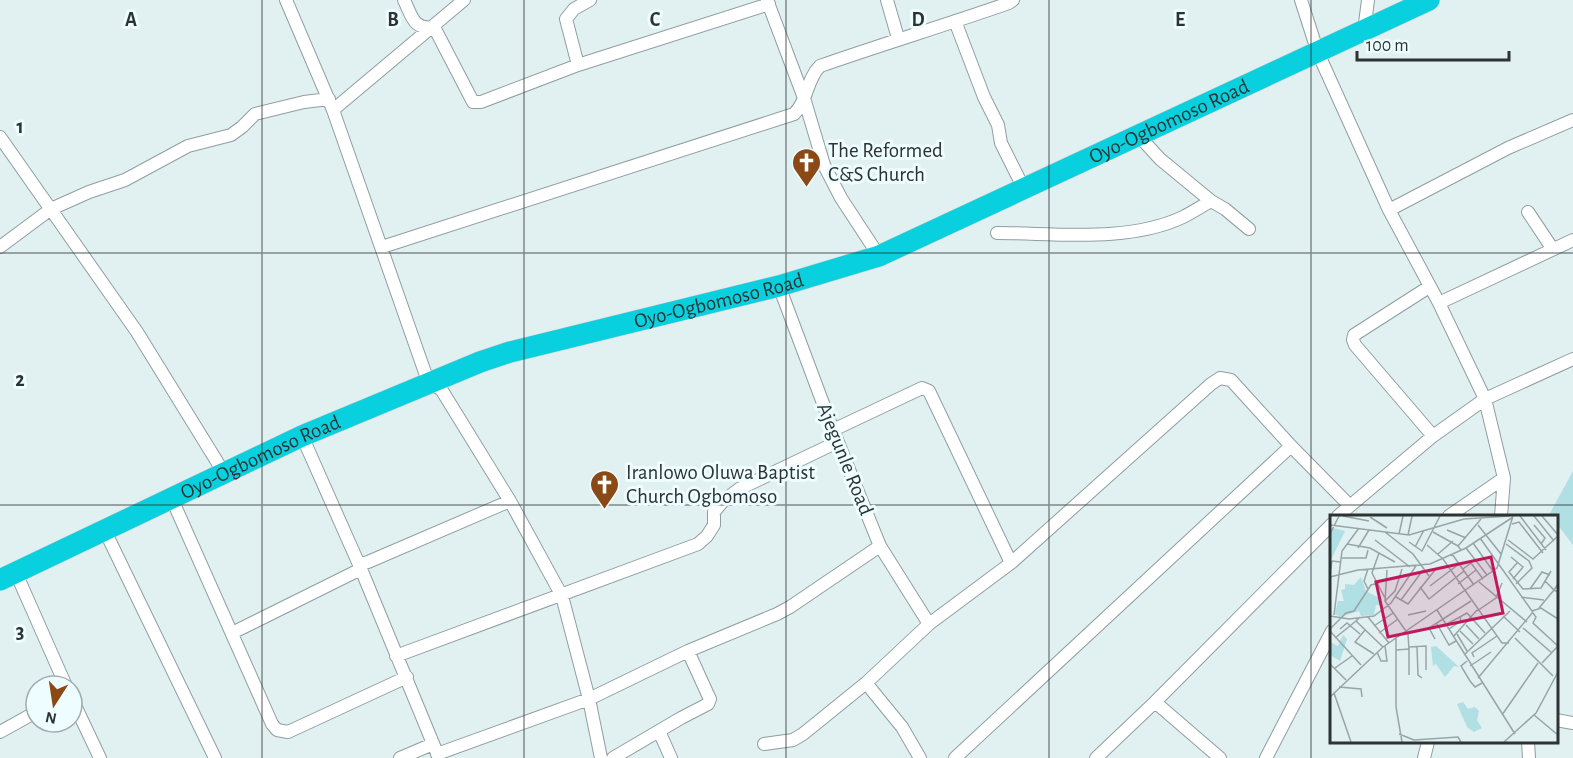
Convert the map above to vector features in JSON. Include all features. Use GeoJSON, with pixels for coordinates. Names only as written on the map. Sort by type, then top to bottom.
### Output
{"type":"FeatureCollection","features":[{"type":"Feature","properties":{"kind":"highway","name":"Oyo-Ogbomoso Road"},"geometry":{"type":"LineString","coordinates":[[8,577],[302,436],[480,362],[510,352],[779,286],[879,256],[1429,0]]}},
{"type":"Feature","properties":{"kind":"street"},"geometry":{"type":"LineString","coordinates":[[286,0],[331,105],[429,384],[441,389],[510,501],[561,596],[589,699],[601,758]]}},
{"type":"Feature","properties":{"kind":"street"},"geometry":{"type":"LineString","coordinates":[[404,0],[416,24],[424,28],[434,27]]}},
{"type":"Feature","properties":{"kind":"street"},"geometry":{"type":"LineString","coordinates":[[0,247],[51,209],[89,192],[125,180],[188,146],[231,135],[255,114],[304,102],[331,105],[434,27],[464,0]]}},
{"type":"Feature","properties":{"kind":"street"},"geometry":{"type":"LineString","coordinates":[[578,64],[566,19],[574,9],[590,0]]}},
{"type":"Feature","properties":{"kind":"street"},"geometry":{"type":"LineString","coordinates":[[887,0],[898,38]]}},
{"type":"Feature","properties":{"kind":"street"},"geometry":{"type":"LineString","coordinates":[[382,247],[794,114],[801,108],[811,75],[820,66],[1013,0]]}},
{"type":"Feature","properties":{"kind":"street"},"geometry":{"type":"LineString","coordinates":[[1301,0],[1318,53],[1389,210],[1439,303],[1485,399],[1503,478],[1501,515]]}},
{"type":"Feature","properties":{"kind":"street"},"geometry":{"type":"LineString","coordinates":[[1364,31],[1368,0]]}},
{"type":"Feature","properties":{"kind":"street"},"geometry":{"type":"LineString","coordinates":[[434,27],[473,102],[481,102],[578,64],[768,2],[804,98],[824,165],[841,198],[879,256]]}},
{"type":"Feature","properties":{"kind":"street"},"geometry":{"type":"LineString","coordinates":[[955,21],[984,97],[998,125],[1001,143],[1024,189]]}},
{"type":"Feature","properties":{"kind":"street"},"geometry":{"type":"LineString","coordinates":[[1389,210],[1508,148],[1573,120]]}},
{"type":"Feature","properties":{"kind":"street"},"geometry":{"type":"LineString","coordinates":[[1139,136],[1160,159],[1249,230]]}},
{"type":"Feature","properties":{"kind":"street"},"geometry":{"type":"LineString","coordinates":[[0,137],[136,332],[225,473]]}},
{"type":"Feature","properties":{"kind":"street"},"geometry":{"type":"LineString","coordinates":[[997,233],[1094,235],[1145,228],[1182,217],[1211,201]]}},
{"type":"Feature","properties":{"kind":"street"},"geometry":{"type":"LineString","coordinates":[[1528,212],[1552,248]]}},
{"type":"Feature","properties":{"kind":"street"},"geometry":{"type":"LineString","coordinates":[[1439,303],[1573,240]]}},
{"type":"Feature","properties":{"kind":"street","name":"Ajegunle Road"},"geometry":{"type":"LineString","coordinates":[[779,286],[833,430],[880,546],[928,624]]}},
{"type":"Feature","properties":{"kind":"street"},"geometry":{"type":"LineString","coordinates":[[1429,287],[1354,335],[1353,340],[1433,436]]}},
{"type":"Feature","properties":{"kind":"street"},"geometry":{"type":"LineString","coordinates":[[1339,515],[1433,436],[1485,399],[1573,359]]}},
{"type":"Feature","properties":{"kind":"street"},"geometry":{"type":"LineString","coordinates":[[765,744],[793,740],[803,734],[866,683],[928,624],[1011,563],[1210,384],[1220,378],[1232,380],[1291,446],[1349,505]]}},
{"type":"Feature","properties":{"kind":"street"},"geometry":{"type":"LineString","coordinates":[[396,657],[698,544],[714,525],[714,512],[723,501],[739,489],[829,446],[833,430],[922,388],[929,391],[1011,563]]}},
{"type":"Feature","properties":{"kind":"street"},"geometry":{"type":"LineString","coordinates":[[302,436],[361,568],[436,752]]}},
{"type":"Feature","properties":{"kind":"street"},"geometry":{"type":"LineString","coordinates":[[955,758],[1291,446]]}},
{"type":"Feature","properties":{"kind":"street"},"geometry":{"type":"LineString","coordinates":[[1450,515],[1503,478]]}},
{"type":"Feature","properties":{"kind":"street"},"geometry":{"type":"LineString","coordinates":[[171,497],[272,724],[277,730],[288,732],[407,677]]}},
{"type":"Feature","properties":{"kind":"street"},"geometry":{"type":"LineString","coordinates":[[361,568],[360,564],[510,501]]}},
{"type":"Feature","properties":{"kind":"street"},"geometry":{"type":"LineString","coordinates":[[1096,758],[1330,526]]}},
{"type":"Feature","properties":{"kind":"street"},"geometry":{"type":"LineString","coordinates":[[105,531],[215,758]]}},
{"type":"Feature","properties":{"kind":"street"},"geometry":{"type":"LineString","coordinates":[[400,758],[436,752],[589,699],[688,651],[790,607],[880,546]]}},
{"type":"Feature","properties":{"kind":"street"},"geometry":{"type":"LineString","coordinates":[[232,633],[361,568]]}},
{"type":"Feature","properties":{"kind":"street"},"geometry":{"type":"LineString","coordinates":[[8,577],[60,674]]}},
{"type":"Feature","properties":{"kind":"street"},"geometry":{"type":"LineString","coordinates":[[1266,758],[1330,635]]}},
{"type":"Feature","properties":{"kind":"street"},"geometry":{"type":"LineString","coordinates":[[613,758],[708,705],[710,699],[688,651]]}},
{"type":"Feature","properties":{"kind":"street"},"geometry":{"type":"LineString","coordinates":[[866,683],[902,727],[920,758]]}},
{"type":"Feature","properties":{"kind":"street"},"geometry":{"type":"LineString","coordinates":[[1155,702],[1220,758]]}},
{"type":"Feature","properties":{"kind":"street"},"geometry":{"type":"LineString","coordinates":[[0,732],[24,719]]}},
{"type":"Feature","properties":{"kind":"street"},"geometry":{"type":"LineString","coordinates":[[1558,720],[1573,723]]}},
{"type":"Feature","properties":{"kind":"street"},"geometry":{"type":"LineString","coordinates":[[84,724],[100,758]]}},
{"type":"Feature","properties":{"kind":"street"},"geometry":{"type":"LineString","coordinates":[[659,731],[671,758]]}},
{"type":"Feature","properties":{"kind":"street"},"geometry":{"type":"LineString","coordinates":[[1424,758],[1428,743]]}},
{"type":"Feature","properties":{"kind":"street"},"geometry":{"type":"LineString","coordinates":[[1528,743],[1529,758]]}},
{"type":"Feature","properties":{"kind":"shaded area"},"geometry":{"type":"Polygon","coordinates":[[[1573,471],[1573,545],[1558,525],[1558,515],[1549,515],[1573,471]]]}},
{"type":"Feature","properties":{"kind":"place","name":"The Reformed C&S Church"},"geometry":{"type":"Point","coordinates":[807,188]}},
{"type":"Feature","properties":{"kind":"place","name":"Iranlowo Oluwa Baptist Church Ogbomoso"},"geometry":{"type":"Point","coordinates":[605,510]}}]}
